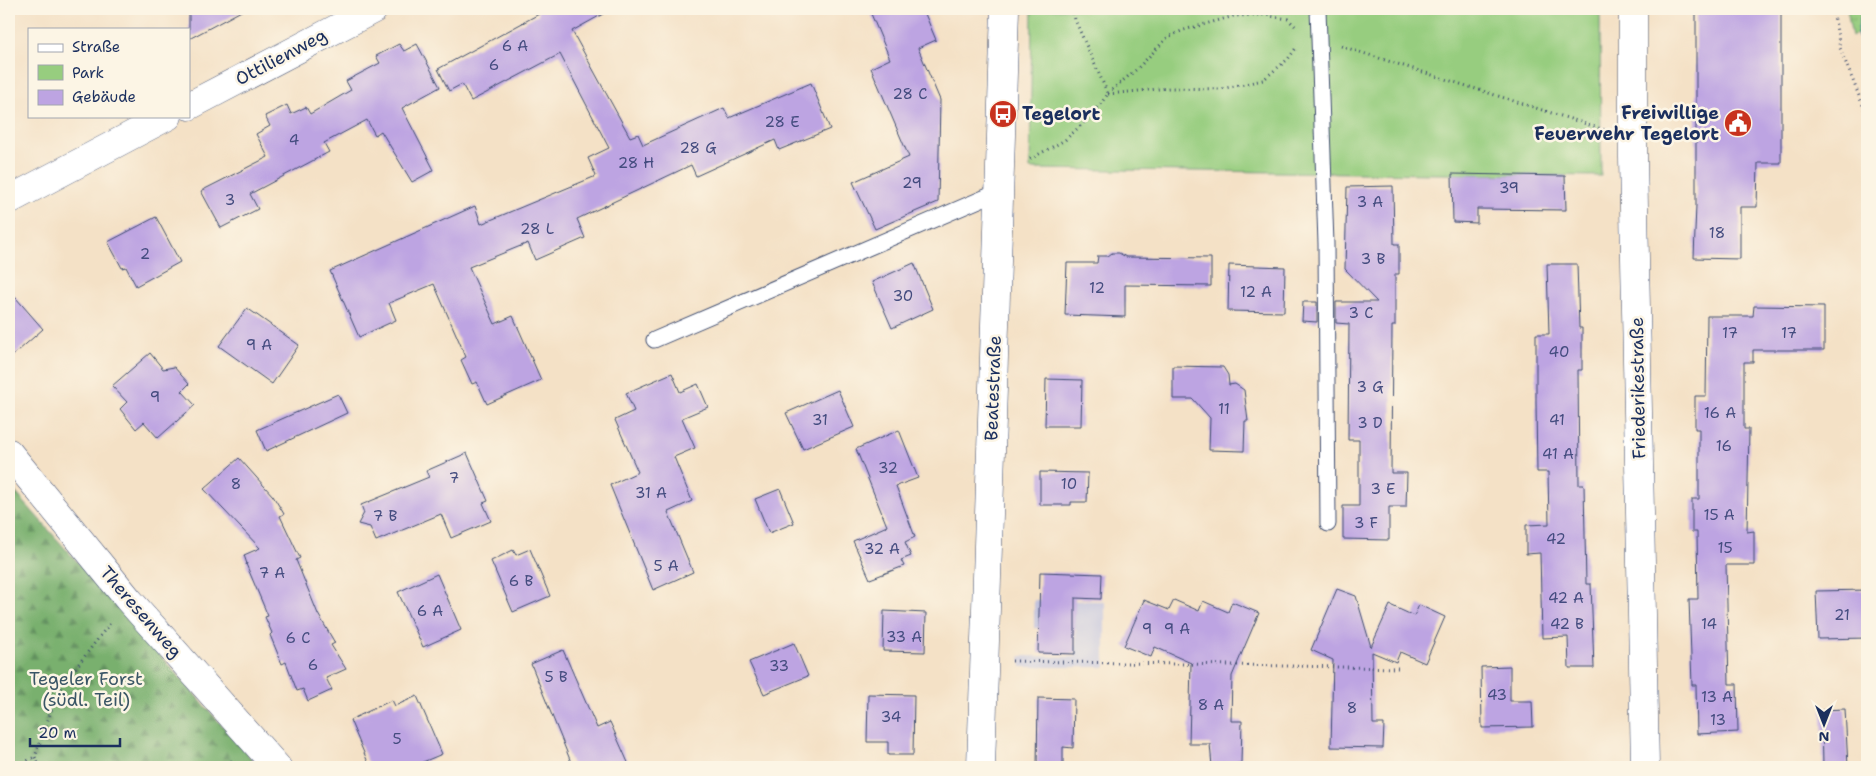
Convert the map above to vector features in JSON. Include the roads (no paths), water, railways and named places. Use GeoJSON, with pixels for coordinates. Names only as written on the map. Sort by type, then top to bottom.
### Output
{"type":"FeatureCollection","features":[{"type":"Feature","properties":{"kind":"street","name":"Ottilienweg"},"geometry":{"type":"LineString","coordinates":[[190,105],[374,9]]}},
{"type":"Feature","properties":{"kind":"street","name":"Beatestraße"},"geometry":{"type":"LineString","coordinates":[[981,767],[1001,183],[1005,9]]}},
{"type":"Feature","properties":{"kind":"street","name":"Friederikestraße"},"geometry":{"type":"LineString","coordinates":[[1633,9],[1645,767]]}},
{"type":"Feature","properties":{"kind":"street"},"geometry":{"type":"LineString","coordinates":[[9,200],[164,118]]}},
{"type":"Feature","properties":{"kind":"street","name":"Theresenweg"},"geometry":{"type":"LineString","coordinates":[[9,453],[128,599],[277,767]]}},
{"type":"Feature","properties":{"kind":"lane"},"geometry":{"type":"LineString","coordinates":[[1318,9],[1312,38],[1326,244],[1328,524]]}},
{"type":"Feature","properties":{"kind":"lane"},"geometry":{"type":"LineString","coordinates":[[654,340],[1001,183]]}},
{"type":"Feature","properties":{"kind":"water"},"geometry":{"type":"Polygon","coordinates":[[[1862,9],[1867,9],[1867,73],[1857,33],[1862,9]]]}},
{"type":"Feature","properties":{"kind":"place","name":"Tegelort"},"geometry":{"type":"Point","coordinates":[1003,114]}},
{"type":"Feature","properties":{"kind":"place","name":"Freiwillige Feuerwehr Tegelort"},"geometry":{"type":"Point","coordinates":[1738,123]}},
{"type":"Feature","properties":{"kind":"park label","name":"Tegeler Forst (südl. Teil)"},"geometry":{"type":"Point","coordinates":[86,690]}}]}
